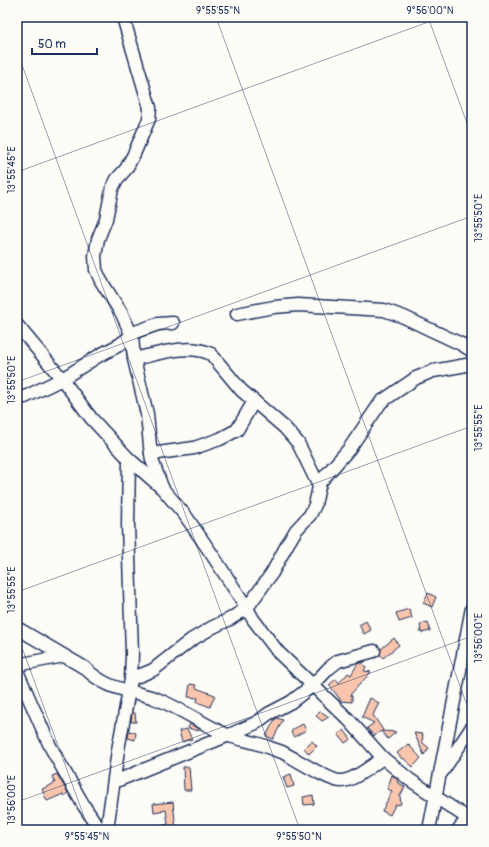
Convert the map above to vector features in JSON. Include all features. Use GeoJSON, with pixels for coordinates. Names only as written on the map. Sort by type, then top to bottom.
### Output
{"type":"FeatureCollection","features":[{"type":"Feature","properties":{"kind":"street"},"geometry":{"type":"LineString","coordinates":[[123,17],[135,53],[150,108],[149,119],[134,154],[126,169],[117,179],[112,189],[106,220],[98,239],[95,256],[96,270],[101,281],[122,314],[132,336],[134,359],[147,414],[151,454],[162,488]]}},
{"type":"Feature","properties":{"kind":"street"},"geometry":{"type":"LineString","coordinates":[[237,314],[274,307],[298,305],[384,310],[404,317],[461,344],[472,351]]}},
{"type":"Feature","properties":{"kind":"street"},"geometry":{"type":"LineString","coordinates":[[17,397],[25,396],[62,379],[119,345],[138,331],[158,324],[173,323]]}},
{"type":"Feature","properties":{"kind":"street"},"geometry":{"type":"LineString","coordinates":[[17,325],[62,379],[90,418],[129,459],[162,488],[189,521],[253,619],[278,652],[348,719],[383,758],[410,780],[470,819],[458,830]]}},
{"type":"Feature","properties":{"kind":"street"},"geometry":{"type":"LineString","coordinates":[[119,345],[134,359]]}},
{"type":"Feature","properties":{"kind":"street"},"geometry":{"type":"LineString","coordinates":[[134,359],[186,349],[205,351],[211,354],[241,390],[285,428],[298,443],[320,486]]}},
{"type":"Feature","properties":{"kind":"street"},"geometry":{"type":"LineString","coordinates":[[131,680],[153,670],[191,640],[247,608],[272,573],[296,530],[310,515],[315,506],[320,482],[349,448],[381,402],[416,378],[433,370],[472,364]]}},
{"type":"Feature","properties":{"kind":"street"},"geometry":{"type":"LineString","coordinates":[[151,454],[194,448],[220,439],[237,430],[254,401]]}},
{"type":"Feature","properties":{"kind":"street"},"geometry":{"type":"LineString","coordinates":[[107,830],[131,680],[132,654],[128,518],[129,459]]}},
{"type":"Feature","properties":{"kind":"street"},"geometry":{"type":"LineString","coordinates":[[429,830],[472,608]]}},
{"type":"Feature","properties":{"kind":"street"},"geometry":{"type":"LineString","coordinates":[[17,628],[85,668],[94,677],[109,685],[153,698],[167,704],[228,736],[282,752],[330,779],[341,782],[366,770],[383,758]]}},
{"type":"Feature","properties":{"kind":"street"},"geometry":{"type":"LineString","coordinates":[[114,782],[228,736],[256,723],[268,714],[291,702],[313,686],[328,669],[338,661],[374,651]]}},
{"type":"Feature","properties":{"kind":"street"},"geometry":{"type":"LineString","coordinates":[[17,665],[64,656]]}},
{"type":"Feature","properties":{"kind":"street"},"geometry":{"type":"LineString","coordinates":[[17,670],[50,746],[84,806],[100,830]]}},
{"type":"Feature","properties":{"kind":"street"},"geometry":{"type":"LineString","coordinates":[[439,776],[472,727]]}},
{"type":"Feature","properties":{"kind":"building"},"geometry":{"type":"Polygon","coordinates":[[[428,593],[436,597],[432,607],[423,603],[428,593]]]}},
{"type":"Feature","properties":{"kind":"building"},"geometry":{"type":"Polygon","coordinates":[[[409,609],[412,618],[399,622],[396,613],[409,609]]]}},
{"type":"Feature","properties":{"kind":"building"},"geometry":{"type":"Polygon","coordinates":[[[366,621],[371,630],[364,634],[359,625],[366,621]]]}},
{"type":"Feature","properties":{"kind":"building"},"geometry":{"type":"Polygon","coordinates":[[[428,622],[430,631],[421,633],[420,624],[428,622]]]}},
{"type":"Feature","properties":{"kind":"building"},"geometry":{"type":"Polygon","coordinates":[[[394,638],[399,645],[383,658],[380,654],[381,649],[394,638]]]}},
{"type":"Feature","properties":{"kind":"building"},"geometry":{"type":"Polygon","coordinates":[[[366,661],[362,664],[366,667],[364,671],[371,672],[350,695],[352,696],[352,702],[340,701],[329,685],[336,679],[339,683],[348,673],[351,675],[358,663],[361,664],[360,663],[366,661]]]}},
{"type":"Feature","properties":{"kind":"building"},"geometry":{"type":"Polygon","coordinates":[[[190,684],[196,685],[196,688],[215,695],[210,707],[197,702],[198,698],[188,697],[190,684]]]}},
{"type":"Feature","properties":{"kind":"building"},"geometry":{"type":"Polygon","coordinates":[[[370,698],[379,703],[373,715],[383,730],[382,731],[396,732],[388,739],[381,731],[374,736],[367,728],[374,723],[362,717],[370,698]]]}},
{"type":"Feature","properties":{"kind":"building"},"geometry":{"type":"Polygon","coordinates":[[[320,711],[329,717],[322,721],[316,716],[320,711]]]}},
{"type":"Feature","properties":{"kind":"building"},"geometry":{"type":"Polygon","coordinates":[[[132,713],[135,713],[136,722],[131,722],[132,713]]]}},
{"type":"Feature","properties":{"kind":"building"},"geometry":{"type":"Polygon","coordinates":[[[277,718],[283,720],[273,739],[266,736],[277,718]]]}},
{"type":"Feature","properties":{"kind":"building"},"geometry":{"type":"Polygon","coordinates":[[[190,724],[199,729],[198,731],[188,728],[190,724]]]}},
{"type":"Feature","properties":{"kind":"building"},"geometry":{"type":"Polygon","coordinates":[[[303,724],[306,730],[294,737],[291,733],[293,729],[303,724]]]}},
{"type":"Feature","properties":{"kind":"building"},"geometry":{"type":"Polygon","coordinates":[[[187,729],[192,739],[182,742],[179,731],[187,729]]]}},
{"type":"Feature","properties":{"kind":"building"},"geometry":{"type":"Polygon","coordinates":[[[344,730],[351,739],[345,743],[338,734],[344,730]]]}},
{"type":"Feature","properties":{"kind":"building"},"geometry":{"type":"Polygon","coordinates":[[[129,731],[136,733],[135,740],[128,738],[129,731]]]}},
{"type":"Feature","properties":{"kind":"building"},"geometry":{"type":"Polygon","coordinates":[[[414,733],[423,734],[422,742],[429,748],[424,755],[414,733]]]}},
{"type":"Feature","properties":{"kind":"building"},"geometry":{"type":"Polygon","coordinates":[[[312,741],[317,746],[309,754],[304,748],[312,741]]]}},
{"type":"Feature","properties":{"kind":"building"},"geometry":{"type":"Polygon","coordinates":[[[408,744],[421,758],[413,767],[403,758],[402,759],[397,753],[408,744]]]}},
{"type":"Feature","properties":{"kind":"building"},"geometry":{"type":"Polygon","coordinates":[[[183,767],[189,767],[191,790],[184,790],[183,767]]]}},
{"type":"Feature","properties":{"kind":"building"},"geometry":{"type":"Polygon","coordinates":[[[57,774],[68,793],[64,796],[63,794],[47,801],[42,789],[55,783],[52,776],[57,774]]]}},
{"type":"Feature","properties":{"kind":"building"},"geometry":{"type":"Polygon","coordinates":[[[291,774],[294,786],[287,788],[283,777],[291,774]]]}},
{"type":"Feature","properties":{"kind":"building"},"geometry":{"type":"Polygon","coordinates":[[[392,775],[398,780],[397,782],[405,787],[400,796],[401,804],[395,805],[390,815],[382,811],[392,791],[387,789],[392,775]]]}},
{"type":"Feature","properties":{"kind":"building"},"geometry":{"type":"Polygon","coordinates":[[[313,795],[314,804],[304,805],[303,797],[313,795]]]}},
{"type":"Feature","properties":{"kind":"building"},"geometry":{"type":"Polygon","coordinates":[[[173,802],[176,830],[155,830],[155,828],[168,824],[166,810],[154,812],[153,804],[173,802]]]}}]}
